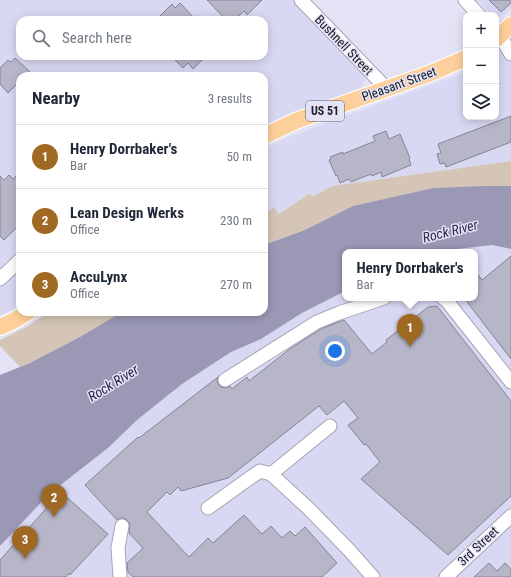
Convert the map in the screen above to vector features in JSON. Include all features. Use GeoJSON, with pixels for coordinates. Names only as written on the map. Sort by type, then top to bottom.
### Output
{"type":"FeatureCollection","features":[{"type":"Feature","properties":{"kind":"main road","name":"Pleasant Street"},"geometry":{"type":"LineString","coordinates":[[268,134],[298,120],[431,73],[463,59]]}},
{"type":"Feature","properties":{"kind":"main road"},"geometry":{"type":"LineString","coordinates":[[0,327],[22,316]]}},
{"type":"Feature","properties":{"kind":"street","name":"Bushnell Street"},"geometry":{"type":"LineString","coordinates":[[301,0],[387,89]]}},
{"type":"Feature","properties":{"kind":"street"},"geometry":{"type":"LineString","coordinates":[[465,0],[476,12]]}},
{"type":"Feature","properties":{"kind":"street"},"geometry":{"type":"LineString","coordinates":[[501,33],[511,54]]}},
{"type":"Feature","properties":{"kind":"street"},"geometry":{"type":"LineString","coordinates":[[0,279],[16,264]]}},
{"type":"Feature","properties":{"kind":"street"},"geometry":{"type":"LineString","coordinates":[[225,380],[317,322],[375,301]]}},
{"type":"Feature","properties":{"kind":"street"},"geometry":{"type":"LineString","coordinates":[[447,301],[511,382]]}},
{"type":"Feature","properties":{"kind":"street"},"geometry":{"type":"LineString","coordinates":[[271,474],[330,426]]}},
{"type":"Feature","properties":{"kind":"street"},"geometry":{"type":"LineString","coordinates":[[208,508],[260,472],[271,474],[308,508],[349,550],[369,576]]}},
{"type":"Feature","properties":{"kind":"street","name":"3rd Street"},"geometry":{"type":"LineString","coordinates":[[446,577],[511,516]]}},
{"type":"Feature","properties":{"kind":"street"},"geometry":{"type":"LineString","coordinates":[[120,577],[118,548],[122,526]]}},
{"type":"Feature","properties":{"kind":"shaded area"},"geometry":{"type":"Polygon","coordinates":[[[0,0],[292,0],[364,75],[365,80],[362,87],[268,123],[268,72],[16,72],[16,307],[0,316],[0,0]]]}},
{"type":"Feature","properties":{"kind":"shaded area"},"geometry":{"type":"Polygon","coordinates":[[[476,0],[511,0],[511,8],[503,16],[499,17],[499,12],[489,12],[479,1],[476,0]]]}},
{"type":"Feature","properties":{"kind":"shaded area"},"geometry":{"type":"Polygon","coordinates":[[[511,43],[511,161],[332,186],[312,197],[309,193],[279,214],[273,207],[268,211],[268,147],[299,133],[463,73],[463,120],[499,120],[499,53],[511,43]]]}},
{"type":"Feature","properties":{"kind":"shaded area"},"geometry":{"type":"Polygon","coordinates":[[[511,161],[511,186],[433,188],[353,206],[305,230],[268,244],[268,211],[274,207],[279,214],[310,193],[312,197],[332,186],[511,161]]]}},
{"type":"Feature","properties":{"kind":"shaded area"},"geometry":{"type":"Polygon","coordinates":[[[492,245],[511,249],[511,577],[0,577],[0,537],[56,485],[58,487],[108,448],[137,420],[182,384],[231,352],[261,339],[302,313],[342,293],[342,301],[478,301],[478,249],[457,249],[492,245]]]}},
{"type":"Feature","properties":{"kind":"shaded area"},"geometry":{"type":"Polygon","coordinates":[[[43,316],[115,316],[59,349],[20,367],[0,346],[0,340],[28,326],[43,316]]]}},
{"type":"Feature","properties":{"kind":"water","name":"Rock River"},"geometry":{"type":"Polygon","coordinates":[[[511,186],[511,249],[492,245],[457,249],[342,249],[342,293],[302,313],[261,339],[231,352],[182,384],[137,420],[108,448],[49,494],[0,546],[0,375],[30,363],[80,337],[115,316],[268,316],[268,244],[305,230],[353,206],[433,188],[511,186]]]}},
{"type":"Feature","properties":{"kind":"building"},"geometry":{"type":"Polygon","coordinates":[[[207,0],[262,0],[247,15],[244,11],[239,16],[222,16],[207,0]]]}},
{"type":"Feature","properties":{"kind":"building"},"geometry":{"type":"Polygon","coordinates":[[[489,0],[511,0],[511,3],[501,12],[489,0]]]}},
{"type":"Feature","properties":{"kind":"building"},"geometry":{"type":"Polygon","coordinates":[[[180,3],[192,16],[160,16],[172,4],[175,8],[180,3]]]}},
{"type":"Feature","properties":{"kind":"building"},"geometry":{"type":"Polygon","coordinates":[[[15,58],[30,72],[16,72],[16,85],[8,93],[0,84],[0,68],[8,60],[11,62],[15,58]]]}},
{"type":"Feature","properties":{"kind":"building"},"geometry":{"type":"Polygon","coordinates":[[[175,60],[202,60],[193,69],[188,63],[183,68],[175,60]]]}},
{"type":"Feature","properties":{"kind":"building"},"geometry":{"type":"Polygon","coordinates":[[[511,116],[511,142],[446,167],[445,163],[440,164],[437,154],[441,153],[438,144],[511,116]]]}},
{"type":"Feature","properties":{"kind":"building"},"geometry":{"type":"Polygon","coordinates":[[[386,131],[389,139],[400,134],[410,158],[411,165],[382,177],[381,172],[372,176],[371,174],[351,182],[349,179],[340,183],[329,160],[331,159],[330,157],[343,152],[343,154],[375,141],[373,136],[386,131]]]}},
{"type":"Feature","properties":{"kind":"building"},"geometry":{"type":"Polygon","coordinates":[[[9,175],[13,179],[16,176],[16,228],[4,240],[0,236],[0,176],[4,180],[9,175]]]}},
{"type":"Feature","properties":{"kind":"building"},"geometry":{"type":"Polygon","coordinates":[[[511,256],[511,359],[466,301],[478,301],[478,275],[482,280],[511,256]]]}},
{"type":"Feature","properties":{"kind":"building"},"geometry":{"type":"Polygon","coordinates":[[[437,306],[511,401],[511,496],[448,555],[361,479],[380,462],[348,425],[358,418],[344,401],[327,415],[319,406],[228,478],[181,491],[178,487],[170,495],[167,492],[147,512],[189,557],[208,538],[213,543],[244,515],[262,534],[271,526],[282,538],[290,531],[295,536],[305,527],[337,563],[322,577],[133,577],[128,572],[127,563],[143,548],[129,533],[130,524],[127,520],[120,518],[117,520],[85,485],[138,437],[139,438],[218,377],[217,381],[221,387],[226,388],[230,386],[232,389],[247,377],[249,381],[291,348],[321,329],[344,320],[372,354],[387,342],[386,340],[428,307],[437,306]]]}},
{"type":"Feature","properties":{"kind":"building"},"geometry":{"type":"Polygon","coordinates":[[[61,492],[108,534],[70,575],[69,573],[66,577],[0,577],[0,560],[61,492]]]}},
{"type":"Feature","properties":{"kind":"building"},"geometry":{"type":"Polygon","coordinates":[[[489,563],[497,571],[505,563],[511,569],[511,577],[474,577],[489,563]]]}},
{"type":"Feature","properties":{"kind":"place","name":"Henry Dorrbaker's"},"geometry":{"type":"Point","coordinates":[410,347]}},
{"type":"Feature","properties":{"kind":"place","name":"Lean Design Werks"},"geometry":{"type":"Point","coordinates":[54,517]}},
{"type":"Feature","properties":{"kind":"place","name":"AccuLynx"},"geometry":{"type":"Point","coordinates":[25,559]}}]}
